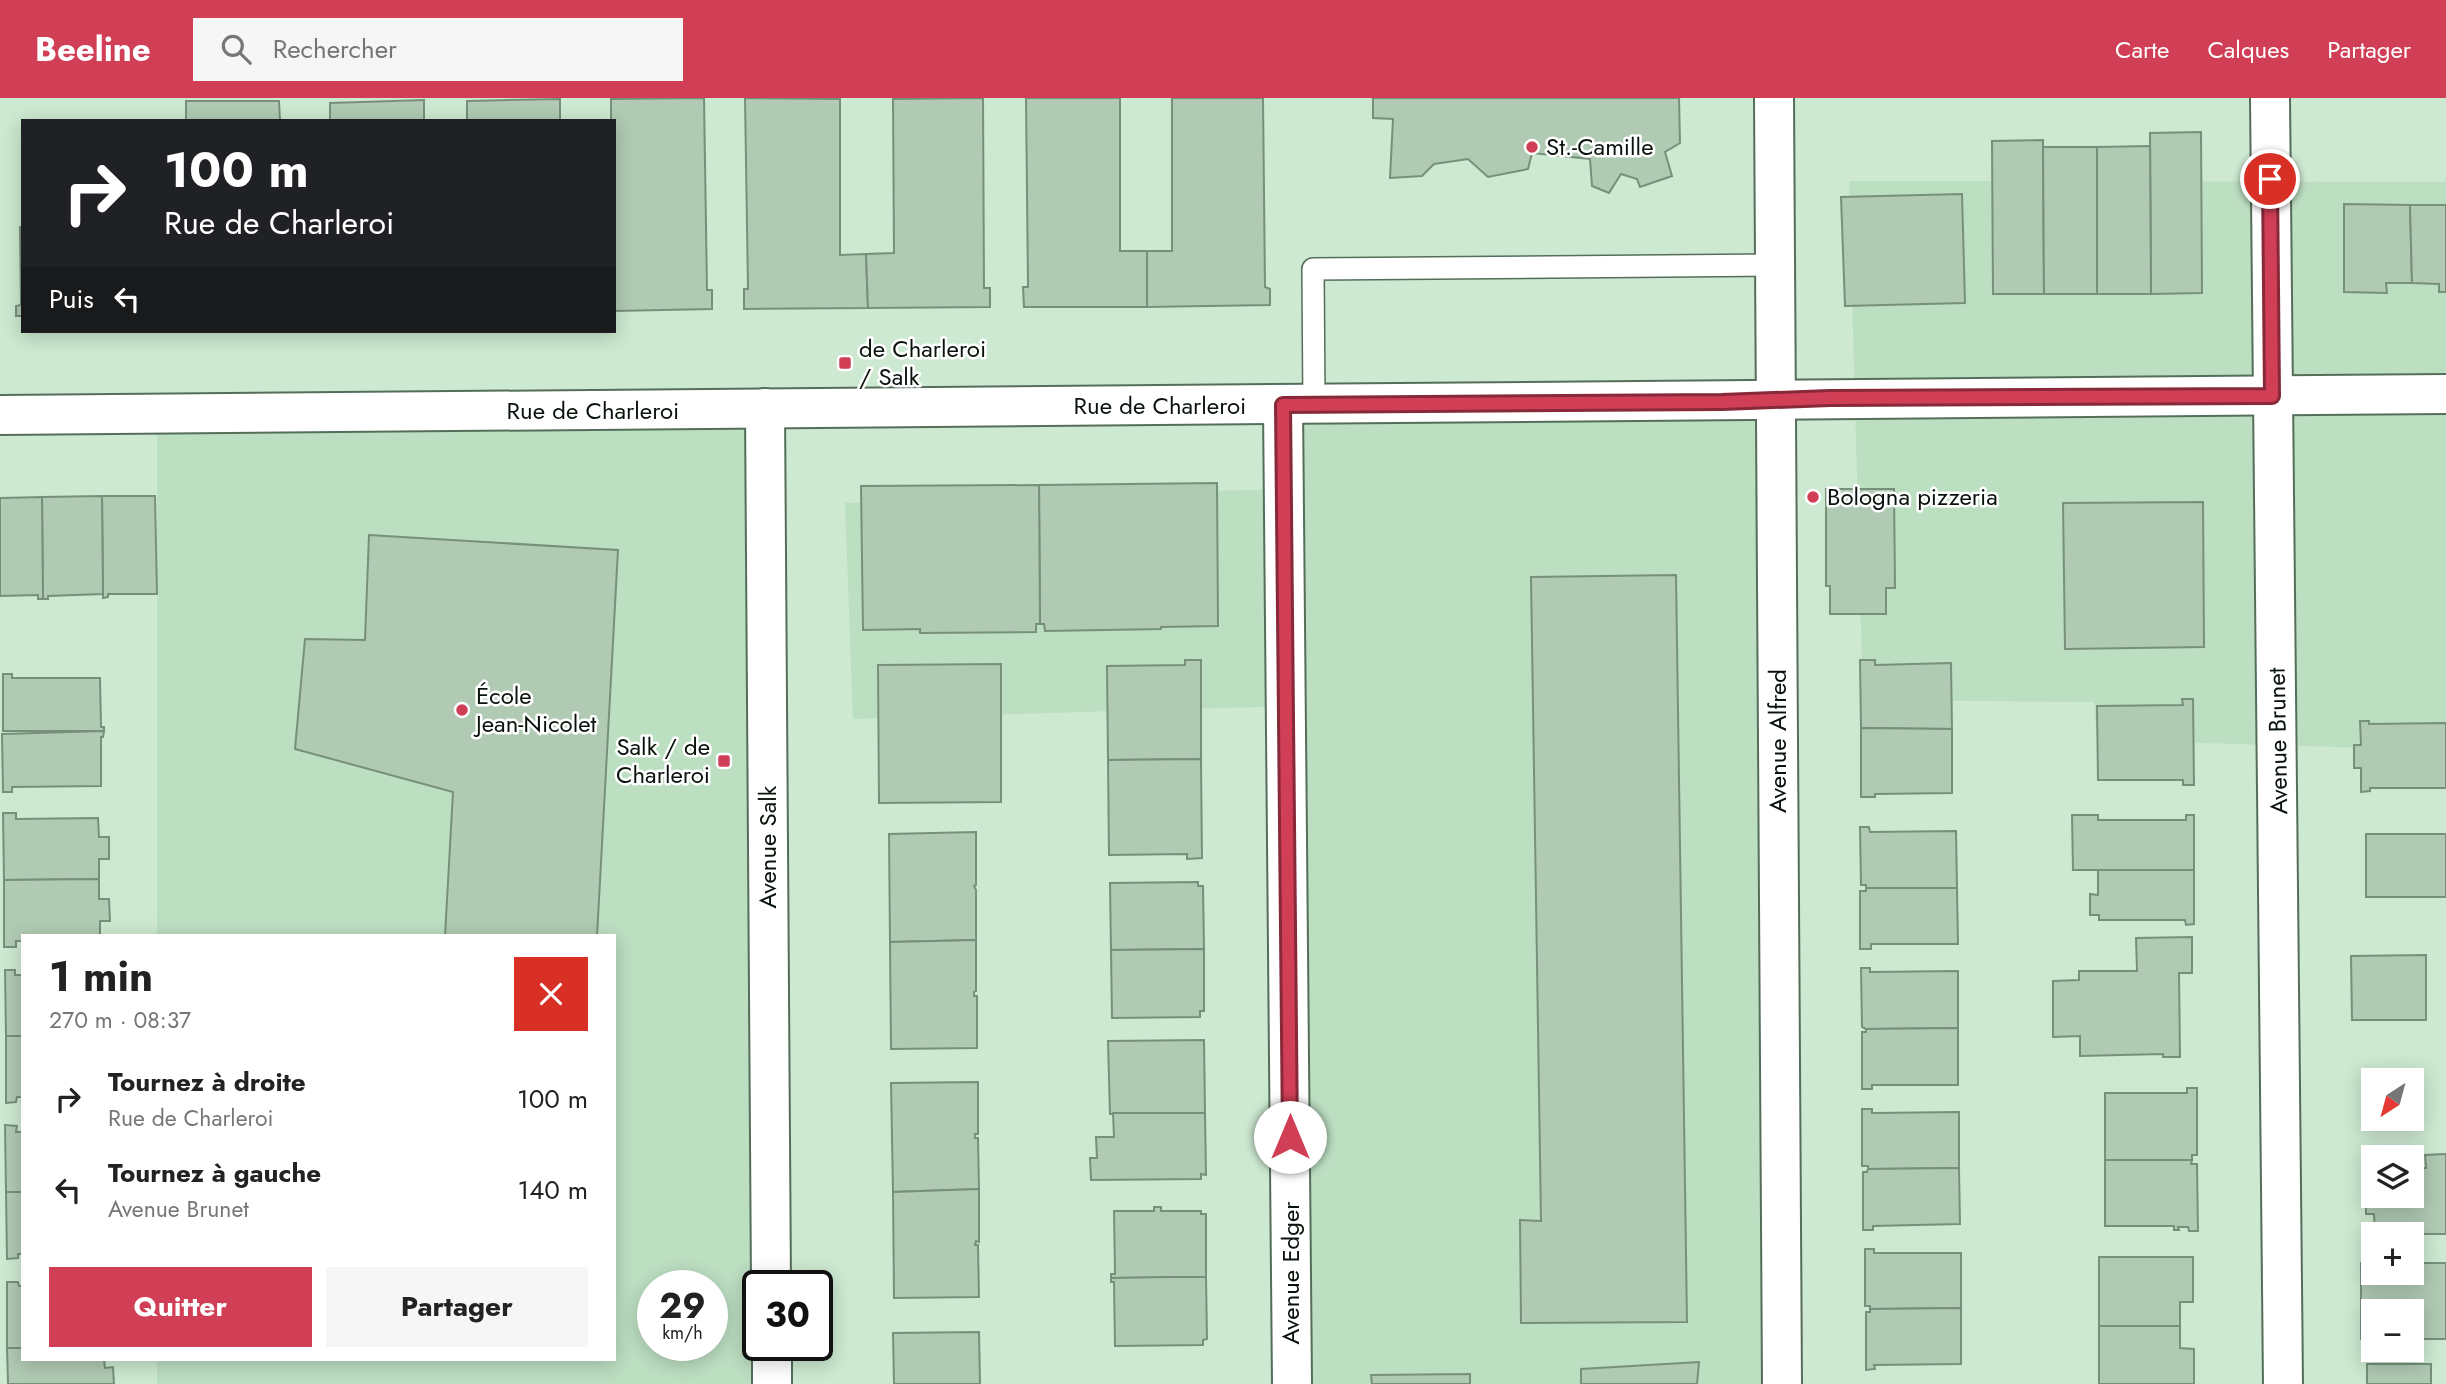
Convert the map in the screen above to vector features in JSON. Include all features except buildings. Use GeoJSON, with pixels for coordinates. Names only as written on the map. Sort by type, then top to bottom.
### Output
{"type":"FeatureCollection","features":[{"type":"Feature","properties":{"kind":"street","name":"Avenue Alfred"},"geometry":{"type":"LineString","coordinates":[[1774,98],[1782,1384]]}},
{"type":"Feature","properties":{"kind":"street","name":"Avenue Brunet"},"geometry":{"type":"LineString","coordinates":[[2270,98],[2283,1384]]}},
{"type":"Feature","properties":{"kind":"street","name":"Rue de Charleroi"},"geometry":{"type":"LineString","coordinates":[[0,415],[2446,394]]}},
{"type":"Feature","properties":{"kind":"street","name":"Avenue Edger"},"geometry":{"type":"LineString","coordinates":[[1292,1384],[1299,405]]}},
{"type":"Feature","properties":{"kind":"street","name":"Avenue Salk"},"geometry":{"type":"LineString","coordinates":[[765,408],[771,1270]]}},
{"type":"Feature","properties":{"kind":"street"},"geometry":{"type":"LineString","coordinates":[[772,1361],[772,1384]]}},
{"type":"Feature","properties":{"kind":"lane"},"geometry":{"type":"LineString","coordinates":[[1299,405],[1313,270],[1776,265]]}},
{"type":"Feature","properties":{"kind":"shaded area"},"geometry":{"type":"Polygon","coordinates":[[[1849,181],[2446,182],[2446,750],[2097,740],[2094,702],[1863,700],[1849,181]]]}},
{"type":"Feature","properties":{"kind":"shaded area"},"geometry":{"type":"Polygon","coordinates":[[[1777,400],[1782,1384],[1292,1384],[1286,706],[853,719],[845,503],[1279,489],[1283,405],[1777,400]]]}},
{"type":"Feature","properties":{"kind":"shaded area","name":"École Jean-Nicolet"},"geometry":{"type":"Polygon","coordinates":[[[765,408],[759,1270],[742,1270],[742,1361],[764,1361],[772,1384],[157,1384],[157,1361],[616,1361],[616,934],[157,934],[157,414],[765,408]]]}},
{"type":"Feature","properties":{"kind":"place","name":"St.-Camille"},"geometry":{"type":"Point","coordinates":[1532,147]}},
{"type":"Feature","properties":{"kind":"place","name":"de Charleroi / Salk"},"geometry":{"type":"Point","coordinates":[845,363]}},
{"type":"Feature","properties":{"kind":"place","name":"Bologna pizzeria"},"geometry":{"type":"Point","coordinates":[1813,497]}},
{"type":"Feature","properties":{"kind":"place","name":"École Jean-Nicolet"},"geometry":{"type":"Point","coordinates":[462,710]}},
{"type":"Feature","properties":{"kind":"place","name":"Salk / de Charleroi"},"geometry":{"type":"Point","coordinates":[724,761]}},
{"type":"Feature","properties":{"kind":"route"},"geometry":{"type":"LineString","coordinates":[[1290,1137],[1283,405],[2272,396],[2270,179]]}}]}
